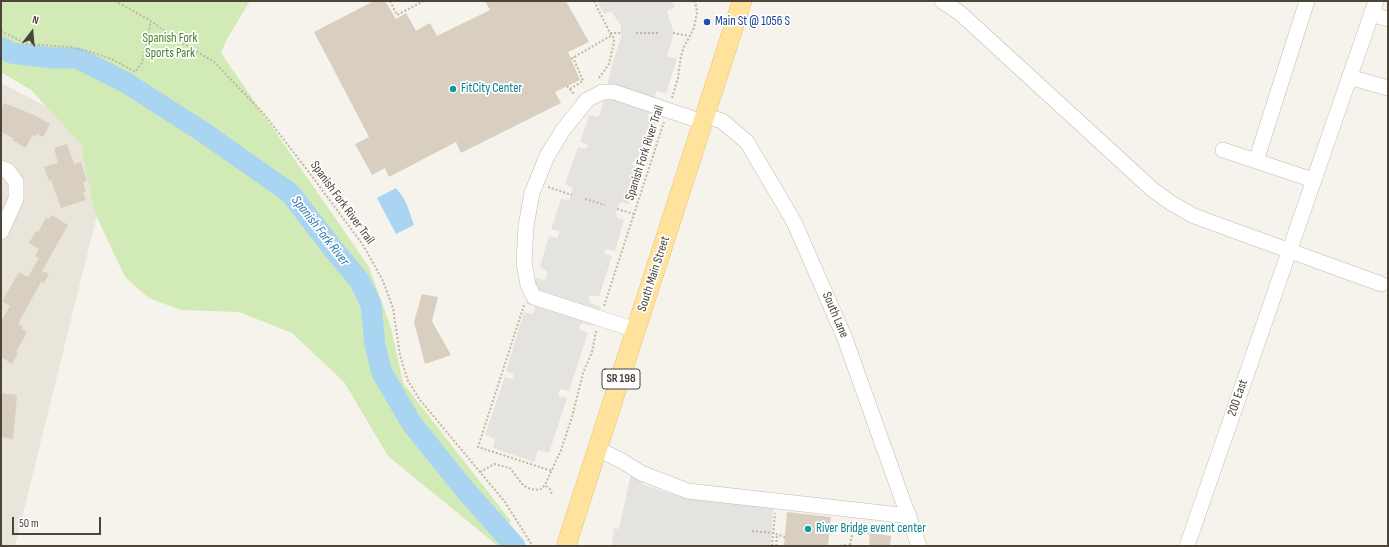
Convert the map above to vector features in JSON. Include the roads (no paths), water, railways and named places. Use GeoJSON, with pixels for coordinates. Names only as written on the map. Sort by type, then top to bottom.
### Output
{"type":"FeatureCollection","features":[{"type":"Feature","properties":{"kind":"main road","name":"South Main Street"},"geometry":{"type":"LineString","coordinates":[[566,546],[742,1]]}},
{"type":"Feature","properties":{"kind":"street"},"geometry":{"type":"LineString","coordinates":[[942,1],[960,13],[1153,190],[1171,203],[1194,216],[1381,284]]}},
{"type":"Feature","properties":{"kind":"street"},"geometry":{"type":"LineString","coordinates":[[1256,162],[1307,1]]}},
{"type":"Feature","properties":{"kind":"street"},"geometry":{"type":"LineString","coordinates":[[1374,8],[1388,19]]}},
{"type":"Feature","properties":{"kind":"street","name":"200 East"},"geometry":{"type":"LineString","coordinates":[[1187,546],[1374,8]]}},
{"type":"Feature","properties":{"kind":"street"},"geometry":{"type":"LineString","coordinates":[[1349,77],[1388,88]]}},
{"type":"Feature","properties":{"kind":"street","name":"South Lane"},"geometry":{"type":"LineString","coordinates":[[636,330],[534,297],[528,285],[524,262],[526,226],[532,194],[547,156],[563,130],[587,100],[602,92],[614,92],[668,110],[704,119],[722,121],[747,142],[794,222],[844,336],[919,546]]}},
{"type":"Feature","properties":{"kind":"street"},"geometry":{"type":"LineString","coordinates":[[1223,150],[1313,180]]}},
{"type":"Feature","properties":{"kind":"street"},"geometry":{"type":"LineString","coordinates":[[1,168],[8,171],[16,182],[16,199],[1,232]]}},
{"type":"Feature","properties":{"kind":"street"},"geometry":{"type":"LineString","coordinates":[[598,448],[641,473],[688,491],[909,516]]}},
{"type":"Feature","properties":{"kind":"water"},"geometry":{"type":"Polygon","coordinates":[[[396,188],[407,205],[414,225],[396,234],[377,198],[396,188]]]}},
{"type":"Feature","properties":{"kind":"waterway","name":"Spanish Fork River"},"geometry":{"type":"LineString","coordinates":[[1,47],[11,53],[53,58],[77,58],[125,82],[203,132],[290,193],[359,280],[371,304],[375,345],[382,373],[412,424],[466,491],[515,546]]}},
{"type":"Feature","properties":{"kind":"place","name":"Main St @ 1056 S"},"geometry":{"type":"Point","coordinates":[707,22]}},
{"type":"Feature","properties":{"kind":"place","name":"FitCity Center"},"geometry":{"type":"Point","coordinates":[453,89]}},
{"type":"Feature","properties":{"kind":"place","name":"River Bridge event center"},"geometry":{"type":"Point","coordinates":[808,529]}},
{"type":"Feature","properties":{"kind":"park label","name":"Spanish Fork Sports Park"},"geometry":{"type":"Point","coordinates":[170,46]}}]}
